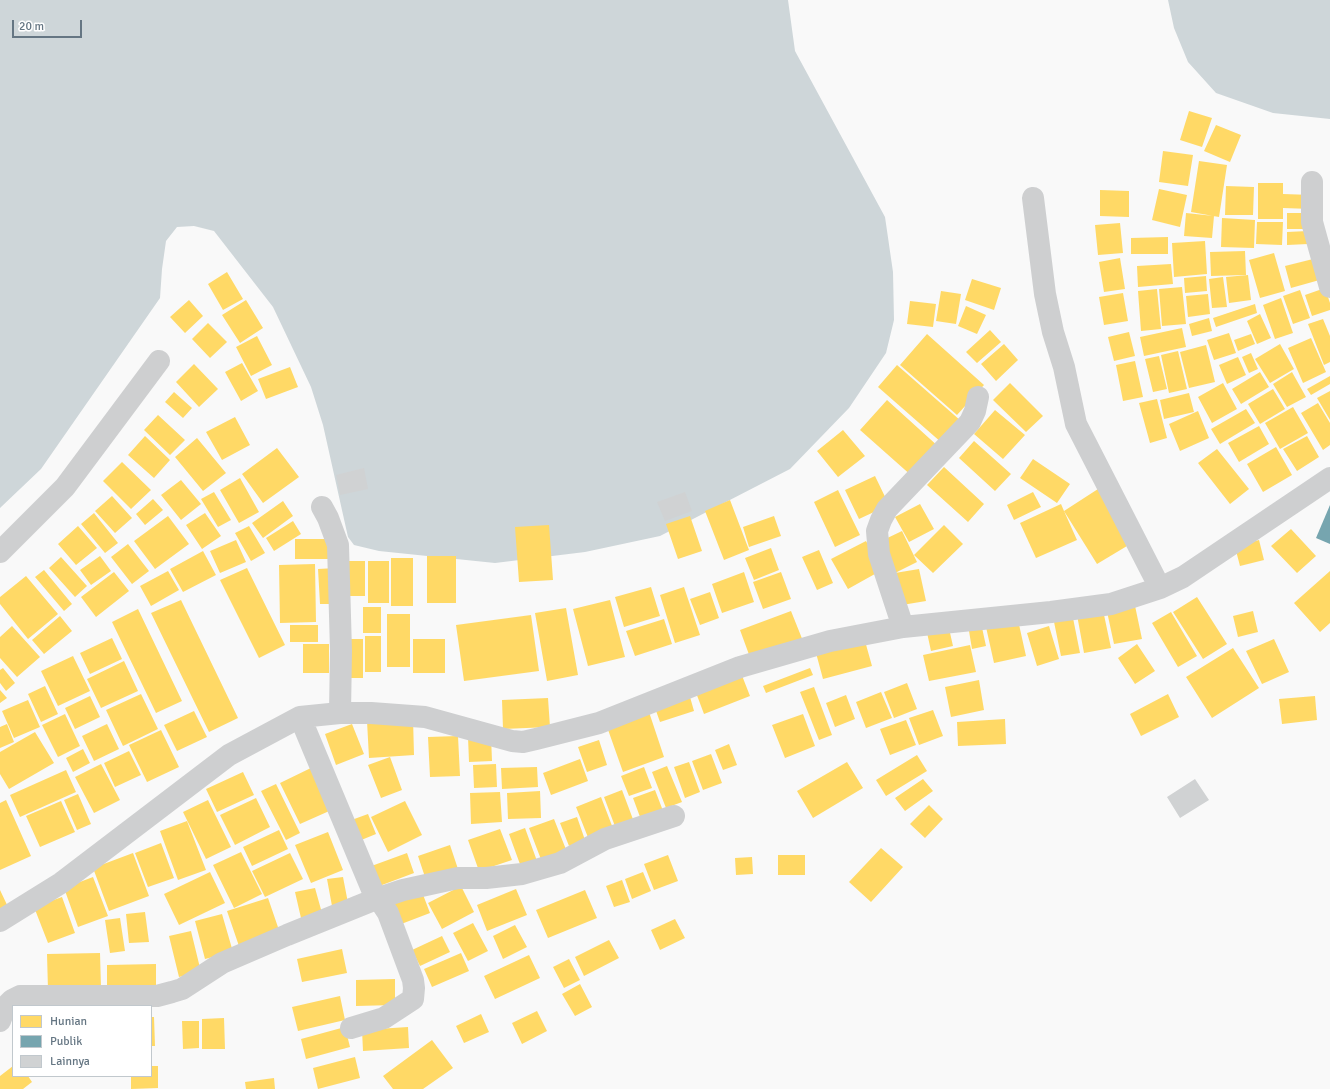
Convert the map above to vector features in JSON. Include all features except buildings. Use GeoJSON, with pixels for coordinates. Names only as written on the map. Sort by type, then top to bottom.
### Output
{"type":"FeatureCollection","features":[{"type":"Feature","properties":{"kind":"street"},"geometry":{"type":"LineString","coordinates":[[1312,182],[1312,222],[1330,287]]}},
{"type":"Feature","properties":{"kind":"street"},"geometry":{"type":"LineString","coordinates":[[1033,198],[1047,301],[1053,332],[1064,367],[1076,424],[1160,588]]}},
{"type":"Feature","properties":{"kind":"street"},"geometry":{"type":"LineString","coordinates":[[0,552],[65,487],[159,361]]}},
{"type":"Feature","properties":{"kind":"street"},"geometry":{"type":"LineString","coordinates":[[903,627],[879,554],[877,531],[887,509],[970,422],[975,411],[978,397]]}},
{"type":"Feature","properties":{"kind":"street"},"geometry":{"type":"LineString","coordinates":[[0,921],[61,883],[229,755],[300,717],[371,713],[425,717],[512,741],[523,742],[599,723],[740,666],[830,641],[903,627],[1051,612],[1111,604],[1160,588],[1183,577],[1330,478]]}},
{"type":"Feature","properties":{"kind":"street"},"geometry":{"type":"LineString","coordinates":[[322,507],[328,518],[338,545],[341,651],[340,714]]}},
{"type":"Feature","properties":{"kind":"street"},"geometry":{"type":"LineString","coordinates":[[300,717],[376,899],[382,904],[388,913],[413,980],[413,999],[384,1018],[351,1028]]}},
{"type":"Feature","properties":{"kind":"street"},"geometry":{"type":"LineString","coordinates":[[0,1021],[5,1007],[12,1000],[20,996],[157,996],[182,989],[222,963],[376,899],[403,890],[458,878],[486,878],[522,874],[560,863],[605,839],[674,816]]}},
{"type":"Feature","properties":{"kind":"shaded area"},"geometry":{"type":"Polygon","coordinates":[[[0,0],[788,0],[795,51],[885,217],[893,272],[894,320],[886,353],[849,408],[790,469],[660,536],[585,552],[495,563],[379,551],[354,545],[348,537],[323,425],[311,387],[273,307],[214,231],[194,226],[177,227],[166,241],[160,298],[41,469],[0,508],[0,0]]]}},
{"type":"Feature","properties":{"kind":"shaded area"},"geometry":{"type":"Polygon","coordinates":[[[1168,0],[1330,0],[1330,119],[1273,113],[1216,93],[1188,62],[1174,28],[1168,0]]]}}]}
